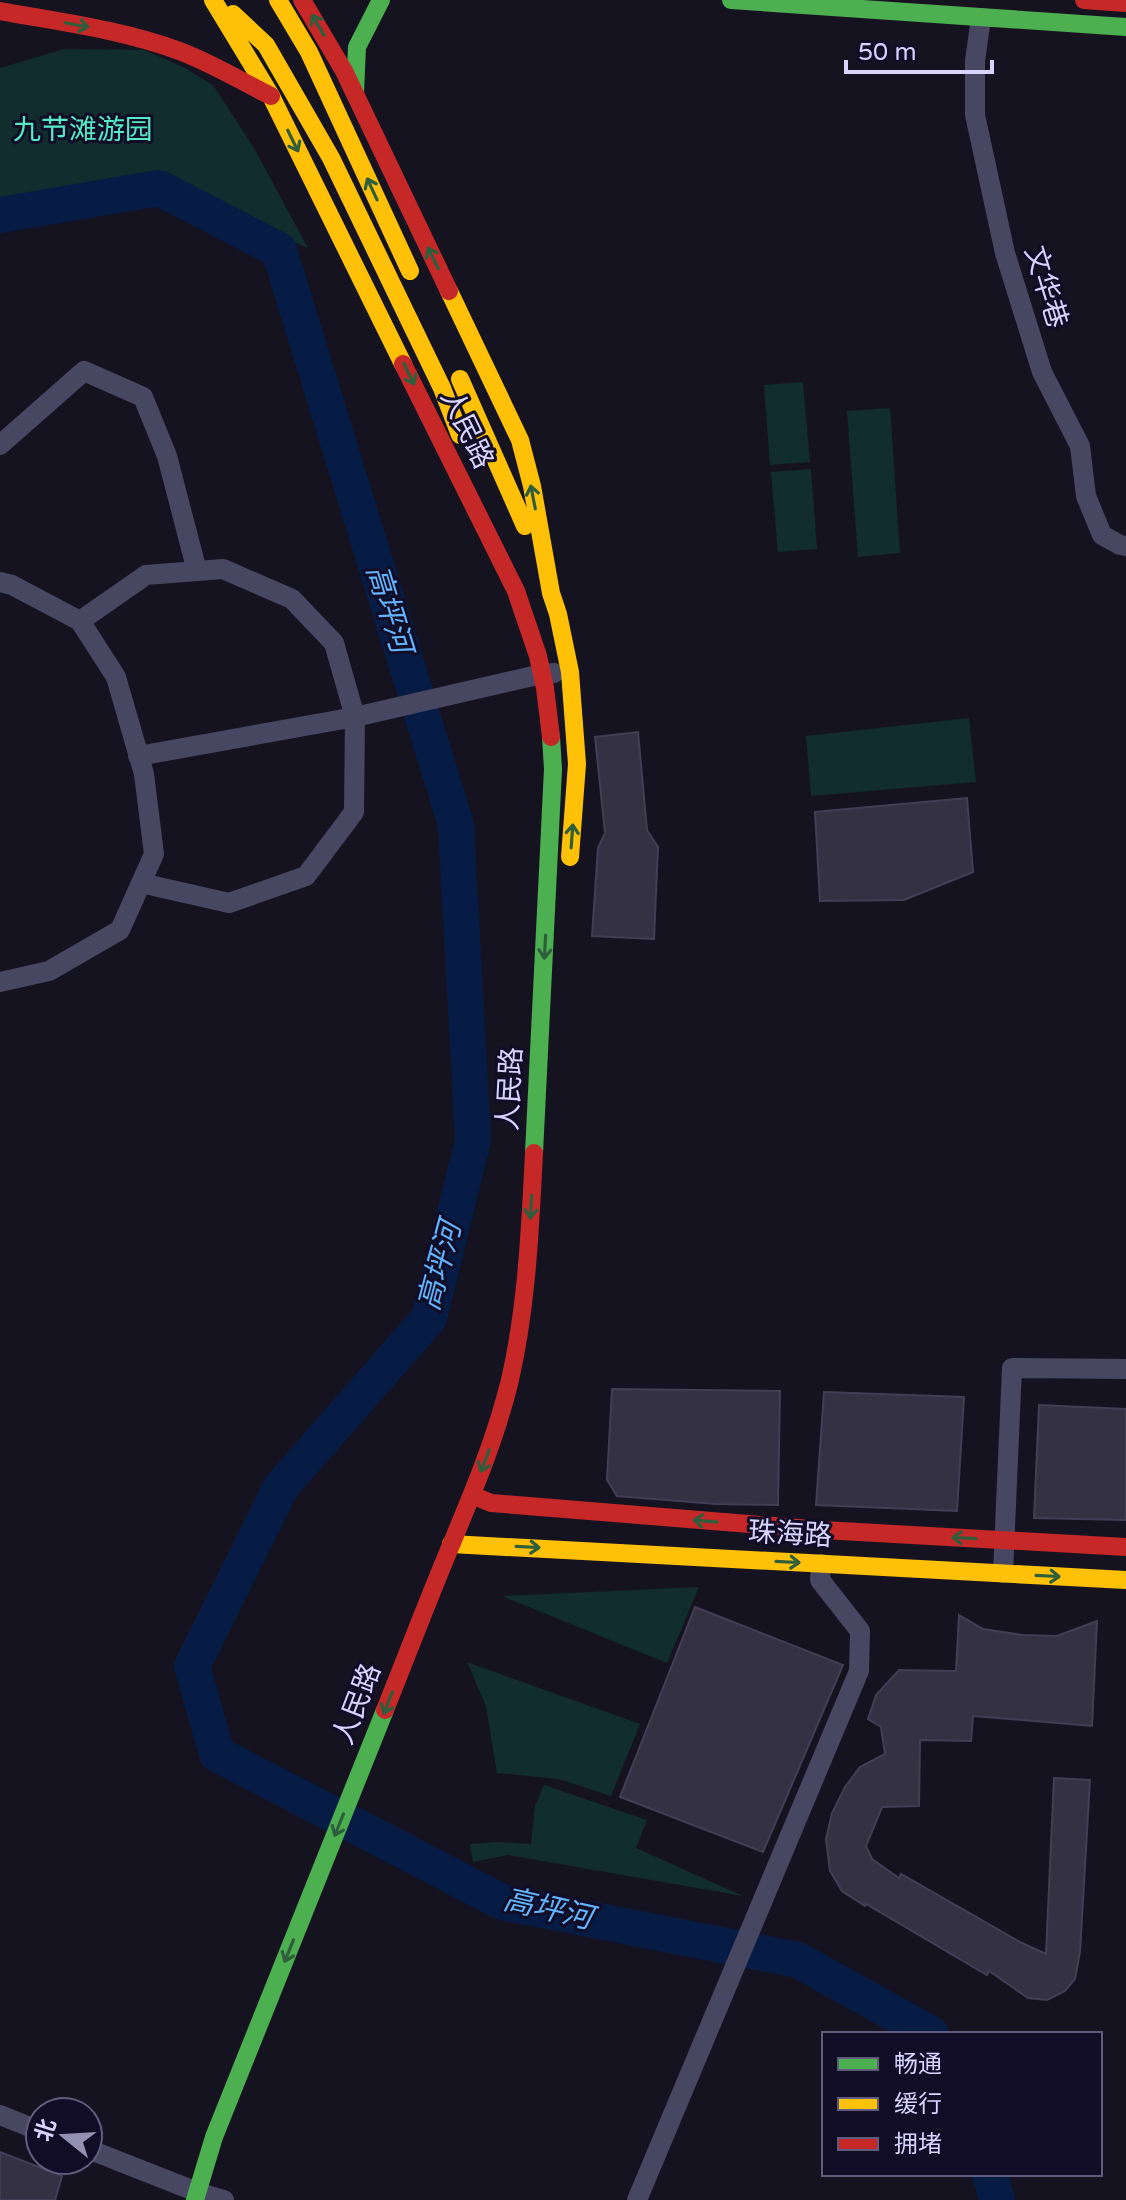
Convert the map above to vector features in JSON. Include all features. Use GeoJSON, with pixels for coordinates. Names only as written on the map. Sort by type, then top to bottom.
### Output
{"type":"FeatureCollection","features":[{"type":"Feature","properties":{"kind":"main road"},"geometry":{"type":"LineString","coordinates":[[0,10],[23,0]]}},
{"type":"Feature","properties":{"kind":"main road"},"geometry":{"type":"LineString","coordinates":[[214,0],[266,45],[331,158],[446,399],[525,616]]}},
{"type":"Feature","properties":{"kind":"main road","name":"人民路"},"geometry":{"type":"LineString","coordinates":[[207,2197],[214,2137],[472,1495],[493,1439],[509,1382],[523,1311],[528,1256],[553,769],[542,674],[525,616],[497,547],[476,511],[271,96],[214,0]]}},
{"type":"Feature","properties":{"kind":"main road"},"geometry":{"type":"LineString","coordinates":[[278,0],[309,52],[418,289]]}},
{"type":"Feature","properties":{"kind":"main road","name":"人民路"},"geometry":{"type":"LineString","coordinates":[[302,0],[344,71],[520,440],[570,672],[577,764],[569,872]]}},
{"type":"Feature","properties":{"kind":"main road"},"geometry":{"type":"LineString","coordinates":[[355,96],[357,47],[381,0]]}},
{"type":"Feature","properties":{"kind":"main road"},"geometry":{"type":"LineString","coordinates":[[731,0],[1126,27]]}},
{"type":"Feature","properties":{"kind":"main road"},"geometry":{"type":"LineString","coordinates":[[1084,0],[1126,3]]}},
{"type":"Feature","properties":{"kind":"main road"},"geometry":{"type":"LineString","coordinates":[[0,10],[136,39],[203,61],[271,96]]}},
{"type":"Feature","properties":{"kind":"main road"},"geometry":{"type":"LineString","coordinates":[[451,359],[521,515],[551,593]]}},
{"type":"Feature","properties":{"kind":"main road","name":"人民路"},"geometry":{"type":"LineString","coordinates":[[558,1039],[560,994]]}},
{"type":"Feature","properties":{"kind":"main road","name":"珠海路"},"geometry":{"type":"LineString","coordinates":[[472,1495],[485,1517]]}},
{"type":"Feature","properties":{"kind":"main road"},"geometry":{"type":"LineString","coordinates":[[465,1566],[485,1517]]}},
{"type":"Feature","properties":{"kind":"main road","name":"珠海路"},"geometry":{"type":"LineString","coordinates":[[485,1517],[821,1564],[1126,1580]]}},
{"type":"Feature","properties":{"kind":"main road","name":"珠海路"},"geometry":{"type":"LineString","coordinates":[[451,1544],[485,1517],[823,1530],[1126,1547]]}},
{"type":"Feature","properties":{"kind":"main road"},"geometry":{"type":"LineString","coordinates":[[207,2197],[227,2141],[320,1922]]}},
{"type":"Feature","properties":{"kind":"street","name":"文华巷"},"geometry":{"type":"LineString","coordinates":[[981,18],[975,61],[975,115],[1005,253],[1042,372],[1080,446],[1086,496],[1102,535],[1126,546]]}},
{"type":"Feature","properties":{"kind":"street"},"geometry":{"type":"LineString","coordinates":[[0,445],[84,371],[143,397],[167,456],[197,571]]}},
{"type":"Feature","properties":{"kind":"street"},"geometry":{"type":"LineString","coordinates":[[80,621],[146,575],[223,569],[292,599],[334,643],[355,717],[354,812],[306,876],[229,903],[141,883]]}},
{"type":"Feature","properties":{"kind":"street"},"geometry":{"type":"LineString","coordinates":[[0,582],[12,585],[80,621],[116,677],[144,774],[154,854],[120,930],[49,971],[0,982]]}},
{"type":"Feature","properties":{"kind":"street"},"geometry":{"type":"LineString","coordinates":[[138,756],[355,717],[542,674],[570,672]]}},
{"type":"Feature","properties":{"kind":"street"},"geometry":{"type":"LineString","coordinates":[[1003,1573],[1012,1368],[1126,1369]]}},
{"type":"Feature","properties":{"kind":"street"},"geometry":{"type":"LineString","coordinates":[[637,2200],[859,1671],[860,1631],[820,1580],[821,1564]]}},
{"type":"Feature","properties":{"kind":"street"},"geometry":{"type":"LineString","coordinates":[[0,2115],[24,2125]]}},
{"type":"Feature","properties":{"kind":"street"},"geometry":{"type":"LineString","coordinates":[[104,2155],[207,2197]]}},
{"type":"Feature","properties":{"kind":"green space","name":"九节滩游园"},"geometry":{"type":"Polygon","coordinates":[[[64,49],[144,50],[183,67],[213,85],[254,148],[308,248],[252,223],[191,204],[143,202],[0,227],[0,68],[64,49]]]}},
{"type":"Feature","properties":{"kind":"green space"},"geometry":{"type":"Polygon","coordinates":[[[803,382],[810,462],[770,465],[764,385],[803,382]]]}},
{"type":"Feature","properties":{"kind":"green space"},"geometry":{"type":"Polygon","coordinates":[[[890,408],[900,553],[858,557],[847,411],[890,408]]]}},
{"type":"Feature","properties":{"kind":"green space"},"geometry":{"type":"Polygon","coordinates":[[[811,469],[817,549],[778,552],[771,472],[811,469]]]}},
{"type":"Feature","properties":{"kind":"green space"},"geometry":{"type":"Polygon","coordinates":[[[969,718],[976,782],[811,796],[806,736],[969,718]]]}},
{"type":"Feature","properties":{"kind":"green space"},"geometry":{"type":"Polygon","coordinates":[[[699,1587],[667,1663],[502,1596],[699,1587]]]}},
{"type":"Feature","properties":{"kind":"green space"},"geometry":{"type":"Polygon","coordinates":[[[467,1662],[640,1724],[611,1796],[559,1779],[497,1773],[486,1706],[467,1662]]]}},
{"type":"Feature","properties":{"kind":"green space"},"geometry":{"type":"Polygon","coordinates":[[[544,1785],[647,1820],[636,1848],[743,1896],[508,1855],[473,1862],[470,1844],[531,1844],[535,1806],[544,1785]]]}},
{"type":"Feature","properties":{"kind":"building"},"geometry":{"type":"Polygon","coordinates":[[[638,732],[647,830],[658,847],[654,939],[592,936],[598,848],[605,833],[595,737],[638,732]]]}},
{"type":"Feature","properties":{"kind":"building"},"geometry":{"type":"Polygon","coordinates":[[[967,798],[973,872],[904,900],[820,901],[815,812],[967,798]]]}},
{"type":"Feature","properties":{"kind":"building"},"geometry":{"type":"Polygon","coordinates":[[[612,1389],[780,1391],[778,1505],[716,1504],[617,1496],[607,1480],[612,1389]]]}},
{"type":"Feature","properties":{"kind":"building"},"geometry":{"type":"Polygon","coordinates":[[[824,1392],[964,1397],[957,1511],[816,1505],[824,1392]]]}},
{"type":"Feature","properties":{"kind":"building"},"geometry":{"type":"Polygon","coordinates":[[[1039,1405],[1126,1409],[1126,1520],[1034,1518],[1039,1405]]]}},
{"type":"Feature","properties":{"kind":"building"},"geometry":{"type":"Polygon","coordinates":[[[695,1607],[843,1665],[763,1852],[620,1797],[695,1607]]]}},
{"type":"Feature","properties":{"kind":"building"},"geometry":{"type":"Polygon","coordinates":[[[959,1615],[983,1629],[1022,1635],[1057,1636],[1097,1621],[1092,1726],[973,1716],[971,1741],[920,1740],[919,1806],[882,1807],[866,1846],[872,1859],[899,1878],[901,1874],[1046,1954],[1054,1778],[1090,1780],[1080,1952],[1075,1979],[1065,1991],[1047,2000],[1028,1998],[989,1971],[987,1975],[865,1906],[842,1891],[830,1871],[826,1839],[832,1813],[845,1787],[860,1767],[885,1754],[881,1727],[868,1719],[876,1695],[899,1670],[956,1671],[959,1615]]]}},
{"type":"Feature","properties":{"kind":"building"},"geometry":{"type":"Polygon","coordinates":[[[0,2152],[24,2161],[24,2176],[62,2176],[55,2200],[0,2200],[0,2152]]]}},
{"type":"Feature","properties":{"kind":"waterway","name":"高坪河"},"geometry":{"type":"LineString","coordinates":[[0,215],[159,188],[279,250],[456,825],[473,1140],[429,1318],[281,1487],[192,1666],[217,1754],[502,1902],[798,1960],[927,2032]]}},
{"type":"Feature","properties":{"kind":"waterway","name":"高坪河"},"geometry":{"type":"LineString","coordinates":[[991,2176],[997,2200]]}},
{"type":"Feature","properties":{"kind":"traffic: fast"},"geometry":{"type":"LineString","coordinates":[[355,93],[357,47],[381,0]]}},
{"type":"Feature","properties":{"kind":"traffic: fast"},"geometry":{"type":"LineString","coordinates":[[731,0],[1126,27]]}},
{"type":"Feature","properties":{"kind":"traffic: fast"},"geometry":{"type":"LineString","coordinates":[[534,1153],[553,769],[551,737]]}},
{"type":"Feature","properties":{"kind":"traffic: fast"},"geometry":{"type":"LineString","coordinates":[[195,2200],[214,2137],[385,1710]]}},
{"type":"Feature","properties":{"kind":"traffic: slow"},"geometry":{"type":"LineString","coordinates":[[213,0],[271,96],[403,364]]}},
{"type":"Feature","properties":{"kind":"traffic: slow"},"geometry":{"type":"LineString","coordinates":[[278,0],[309,52],[410,271]]}},
{"type":"Feature","properties":{"kind":"traffic: slow"},"geometry":{"type":"LineString","coordinates":[[233,14],[266,45],[331,158],[442,388],[460,435]]}},
{"type":"Feature","properties":{"kind":"traffic: slow"},"geometry":{"type":"LineString","coordinates":[[449,291],[520,440],[532,486],[551,593],[570,672],[577,764],[570,857]]}},
{"type":"Feature","properties":{"kind":"traffic: slow"},"geometry":{"type":"LineString","coordinates":[[460,379],[525,526]]}},
{"type":"Feature","properties":{"kind":"traffic: slow"},"geometry":{"type":"LineString","coordinates":[[451,1544],[1126,1580]]}},
{"type":"Feature","properties":{"kind":"traffic: jam"},"geometry":{"type":"LineString","coordinates":[[302,0],[344,71],[449,291]]}},
{"type":"Feature","properties":{"kind":"traffic: jam"},"geometry":{"type":"LineString","coordinates":[[1084,0],[1126,3]]}},
{"type":"Feature","properties":{"kind":"traffic: jam"},"geometry":{"type":"LineString","coordinates":[[0,11],[92,27],[160,44],[205,62],[271,96]]}},
{"type":"Feature","properties":{"kind":"traffic: jam"},"geometry":{"type":"LineString","coordinates":[[403,364],[516,591],[538,656],[551,737]]}},
{"type":"Feature","properties":{"kind":"traffic: jam"},"geometry":{"type":"LineString","coordinates":[[385,1710],[483,1466],[509,1384],[524,1298],[534,1153]]}},
{"type":"Feature","properties":{"kind":"traffic: jam"},"geometry":{"type":"LineString","coordinates":[[472,1495],[491,1503],[823,1530],[1126,1547]]}}]}
